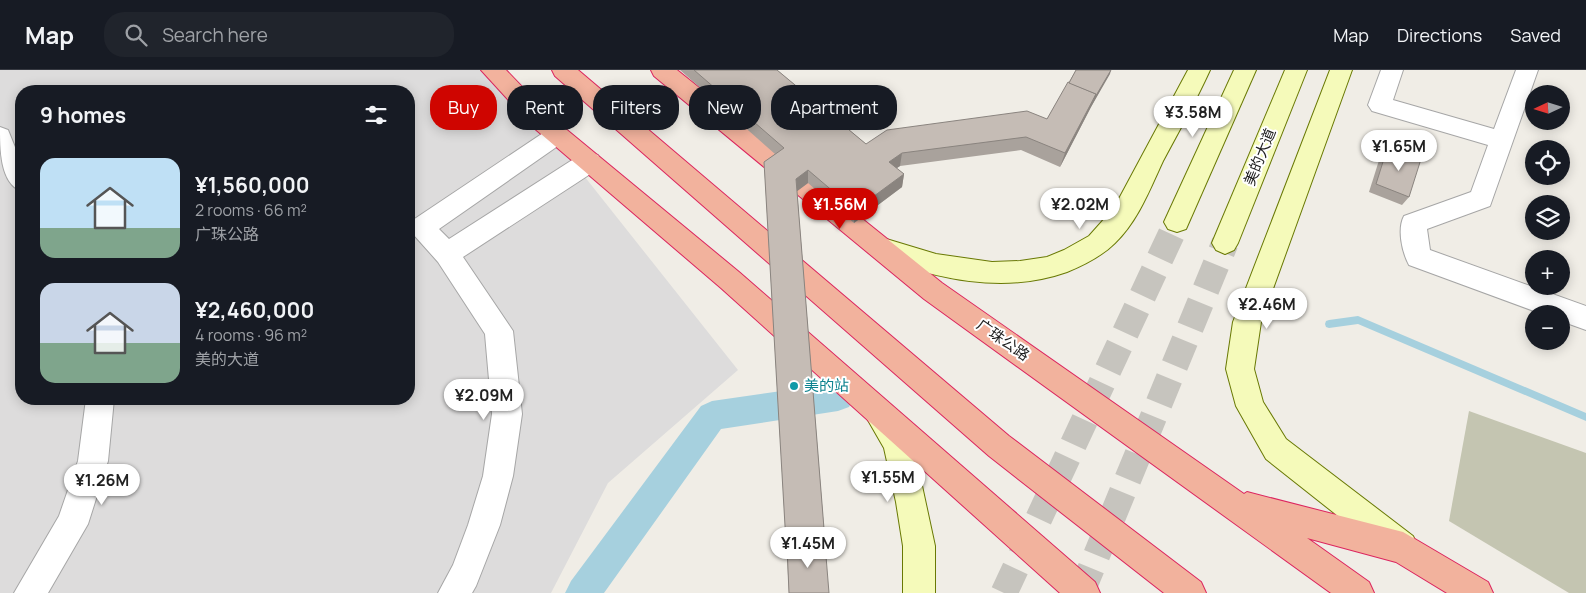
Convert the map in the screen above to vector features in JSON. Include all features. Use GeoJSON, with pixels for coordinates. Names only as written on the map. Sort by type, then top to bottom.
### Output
{"type":"FeatureCollection","features":[{"type":"Feature","properties":{"kind":"highway"},"geometry":{"type":"LineString","coordinates":[[492,70],[542,122],[730,280],[1084,593]]}},
{"type":"Feature","properties":{"kind":"highway"},"geometry":{"type":"LineString","coordinates":[[563,70],[999,446],[1190,593]]}},
{"type":"Feature","properties":{"kind":"highway","name":"广珠公路"},"geometry":{"type":"LineString","coordinates":[[662,70],[933,291],[1358,593]]}},
{"type":"Feature","properties":{"kind":"highway"},"geometry":{"type":"LineString","coordinates":[[1231,503],[1403,548],[1477,593]]}},
{"type":"Feature","properties":{"kind":"main road"},"geometry":{"type":"LineString","coordinates":[[882,249],[931,265],[977,272],[1025,273],[1061,264],[1098,243],[1124,213],[1199,70]]}},
{"type":"Feature","properties":{"kind":"main road"},"geometry":{"type":"LineString","coordinates":[[1177,222],[1244,70]]}},
{"type":"Feature","properties":{"kind":"main road","name":"美的大道"},"geometry":{"type":"LineString","coordinates":[[1224,243],[1296,70]]}},
{"type":"Feature","properties":{"kind":"main road"},"geometry":{"type":"LineString","coordinates":[[1341,70],[1247,322],[1240,368],[1250,406],[1276,449],[1403,548]]}},
{"type":"Feature","properties":{"kind":"main road"},"geometry":{"type":"LineString","coordinates":[[877,410],[898,444],[911,502],[918,546],[918,593]]}},
{"type":"Feature","properties":{"kind":"street"},"geometry":{"type":"LineString","coordinates":[[1392,70],[1380,105],[1502,140]]}},
{"type":"Feature","properties":{"kind":"street"},"geometry":{"type":"LineString","coordinates":[[1527,70],[1481,199],[1412,223],[1418,257],[1586,318]]}},
{"type":"Feature","properties":{"kind":"street"},"geometry":{"type":"LineString","coordinates":[[454,593],[465,575],[484,525],[498,476],[507,414],[499,331],[448,254],[422,227],[557,135]]}},
{"type":"Feature","properties":{"kind":"street"},"geometry":{"type":"LineString","coordinates":[[0,136],[6,159],[15,172]]}},
{"type":"Feature","properties":{"kind":"street"},"geometry":{"type":"LineString","coordinates":[[448,254],[589,162]]}},
{"type":"Feature","properties":{"kind":"street"},"geometry":{"type":"LineString","coordinates":[[30,593],[72,524],[93,461],[99,405]]}},
{"type":"Feature","properties":{"kind":"shaded area"},"geometry":{"type":"Polygon","coordinates":[[[0,70],[500,70],[512,85],[507,85],[507,130],[548,130],[738,370],[608,483],[551,593],[0,593],[0,70]]]}},
{"type":"Feature","properties":{"kind":"shaded area"},"geometry":{"type":"Polygon","coordinates":[[[1469,411],[1586,453],[1586,593],[1569,593],[1449,521],[1469,411]]]}},
{"type":"Feature","properties":{"kind":"building","name":"美的站"},"geometry":{"type":"Polygon","coordinates":[[[694,70],[777,70],[795,85],[771,85],[771,130],[849,130],[866,144],[887,130],[1027,111],[1047,119],[1068,82],[1096,94],[1065,153],[1026,137],[902,153],[889,162],[904,174],[855,210],[808,170],[796,179],[825,541],[786,543],[764,162],[784,148],[761,128],[761,85],[711,85],[694,70]]]}},
{"type":"Feature","properties":{"kind":"building"},"geometry":{"type":"Polygon","coordinates":[[[1076,70],[1111,70],[1094,99],[1096,94],[1069,83],[1076,70]]]}},
{"type":"Feature","properties":{"kind":"building"},"geometry":{"type":"Polygon","coordinates":[[[1388,146],[1421,159],[1409,197],[1376,184],[1388,146]]]}},
{"type":"Feature","properties":{"kind":"building"},"geometry":{"type":"Polygon","coordinates":[[[825,544],[829,593],[789,593],[787,546],[825,544]]]}},
{"type":"Feature","properties":{"kind":"waterway"},"geometry":{"type":"LineString","coordinates":[[1329,324],[1358,320],[1586,417]]}},
{"type":"Feature","properties":{"kind":"waterway"},"geometry":{"type":"LineString","coordinates":[[583,593],[712,416],[838,397]]}},
{"type":"Feature","properties":{"kind":"tunnel"},"geometry":{"type":"LineString","coordinates":[[1004,593],[1177,222]]}},
{"type":"Feature","properties":{"kind":"tunnel"},"geometry":{"type":"LineString","coordinates":[[1081,593],[1225,243]]}},
{"type":"Feature","properties":{"kind":"place","name":"美的站"},"geometry":{"type":"Point","coordinates":[794,386]}}]}
